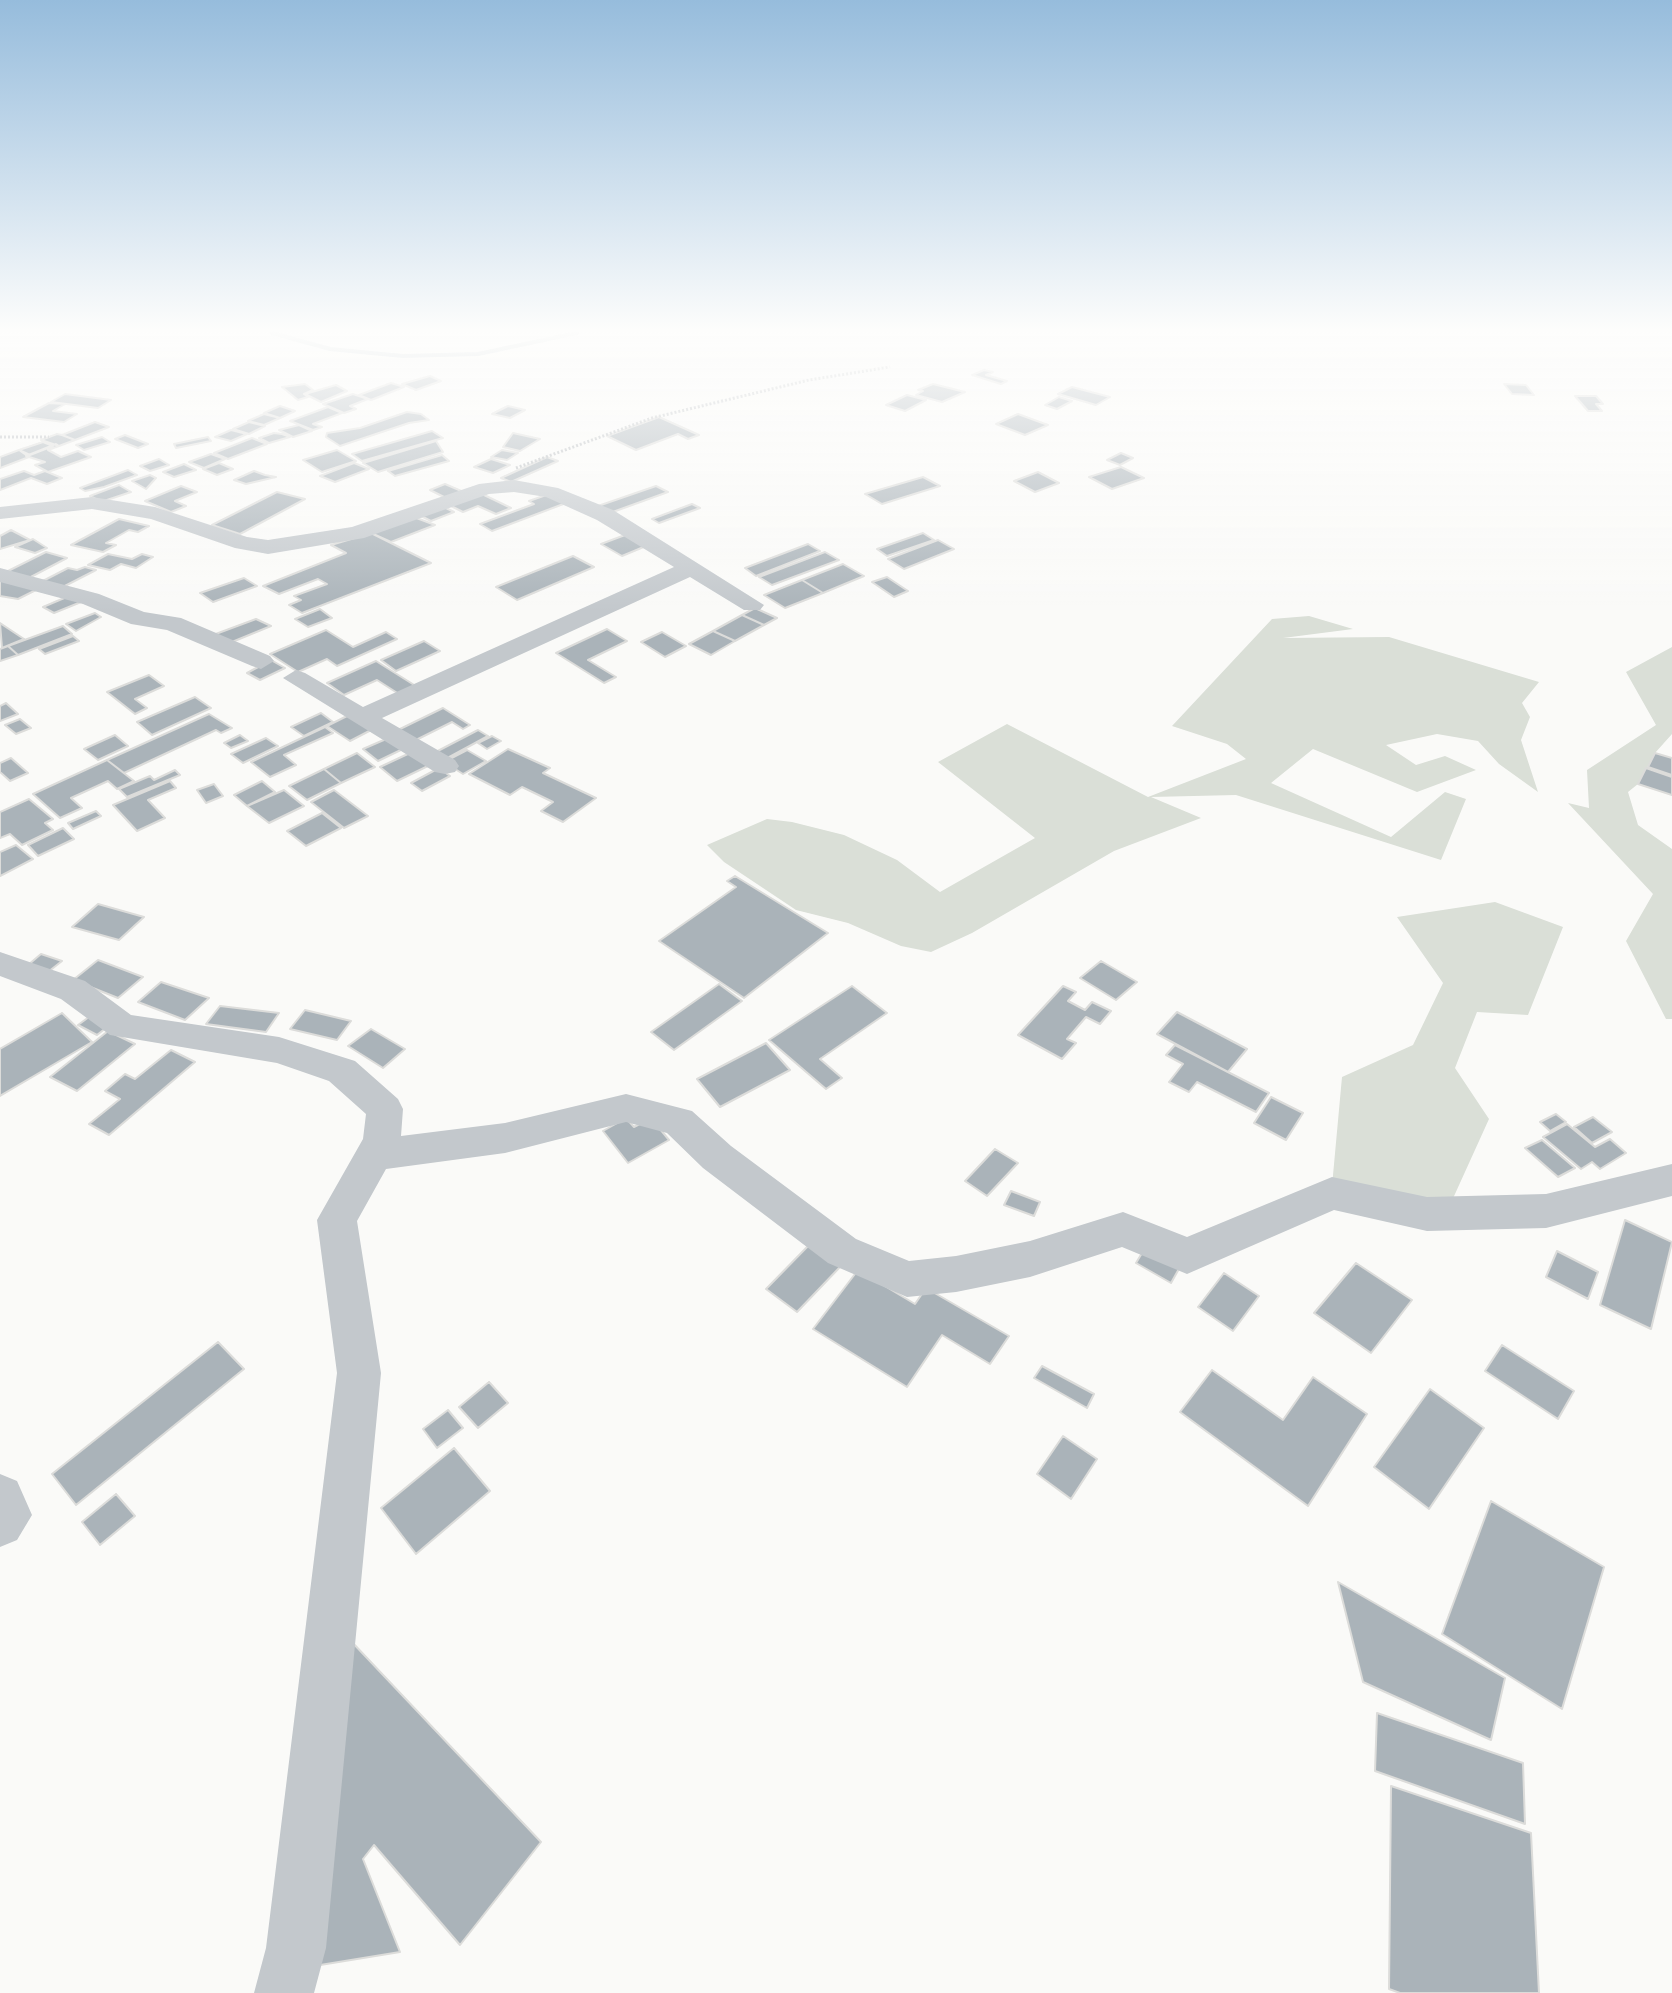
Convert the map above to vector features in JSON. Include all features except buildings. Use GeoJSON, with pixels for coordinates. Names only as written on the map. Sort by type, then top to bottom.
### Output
{"type":"FeatureCollection","features":[{"type":"Feature","properties":{"kind":"street"},"geometry":{"type":"LineString","coordinates":[[0,513],[92,503],[155,513],[243,543],[268,547],[356,533],[486,488],[514,486],[551,492],[605,515],[688,569],[752,605]]}},
{"type":"Feature","properties":{"kind":"street"},"geometry":{"type":"LineString","coordinates":[[364,716],[688,569]]}},
{"type":"Feature","properties":{"kind":"street"},"geometry":{"type":"LineString","coordinates":[[0,575],[91,599],[139,619],[172,623],[261,661]]}},
{"type":"Feature","properties":{"kind":"street"},"geometry":{"type":"LineString","coordinates":[[296,678],[445,766]]}},
{"type":"Feature","properties":{"kind":"street"},"geometry":{"type":"LineString","coordinates":[[0,964],[73,990],[122,1026],[279,1050],[342,1071],[385,1109],[382,1141],[337,1220],[359,1373],[332,1594],[296,1948],[284,1993]]}},
{"type":"Feature","properties":{"kind":"street"},"geometry":{"type":"LineString","coordinates":[[375,1155],[505,1138],[626,1108],[679,1121],[717,1157],[842,1251],[907,1279],[956,1274],[1030,1259],[1123,1229],[1187,1256],[1332,1193],[1427,1214],[1546,1211],[1672,1180]]}},
{"type":"Feature","properties":{"kind":"street"},"geometry":{"type":"LineString","coordinates":[[0,1498],[8,1515],[0,1523]]}},
{"type":"Feature","properties":{"kind":"path"},"geometry":{"type":"LineString","coordinates":[[486,488],[530,460],[629,426]]}},
{"type":"Feature","properties":{"kind":"path"},"geometry":{"type":"LineString","coordinates":[[0,437],[49,437]]}},
{"type":"Feature","properties":{"kind":"shaded area"},"geometry":{"type":"Polygon","coordinates":[[[1309,616],[1353,629],[1283,638],[1389,637],[1539,682],[1522,703],[1530,717],[1521,740],[1538,792],[1499,764],[1478,741],[1437,734],[1386,745],[1416,765],[1445,756],[1476,770],[1417,792],[1313,749],[1271,783],[1391,837],[1445,792],[1466,799],[1441,860],[1236,795],[1151,797],[1201,818],[1114,851],[972,933],[931,952],[901,946],[848,923],[796,910],[724,862],[707,845],[767,819],[792,822],[844,835],[897,860],[940,892],[1035,838],[938,762],[1007,724],[1148,797],[1246,759],[1227,744],[1172,726],[1272,619],[1309,616]]]}},
{"type":"Feature","properties":{"kind":"shaded area"},"geometry":{"type":"Polygon","coordinates":[[[1672,647],[1672,734],[1655,753],[1638,784],[1628,792],[1638,825],[1672,849],[1672,1019],[1666,1019],[1626,941],[1653,894],[1568,803],[1589,808],[1587,770],[1656,725],[1626,672],[1672,647]]]}},
{"type":"Feature","properties":{"kind":"shaded area"},"geometry":{"type":"Polygon","coordinates":[[[1495,902],[1563,927],[1528,1015],[1477,1012],[1455,1068],[1489,1119],[1450,1205],[1332,1186],[1342,1077],[1413,1045],[1443,983],[1397,917],[1495,902]]]}}]}
